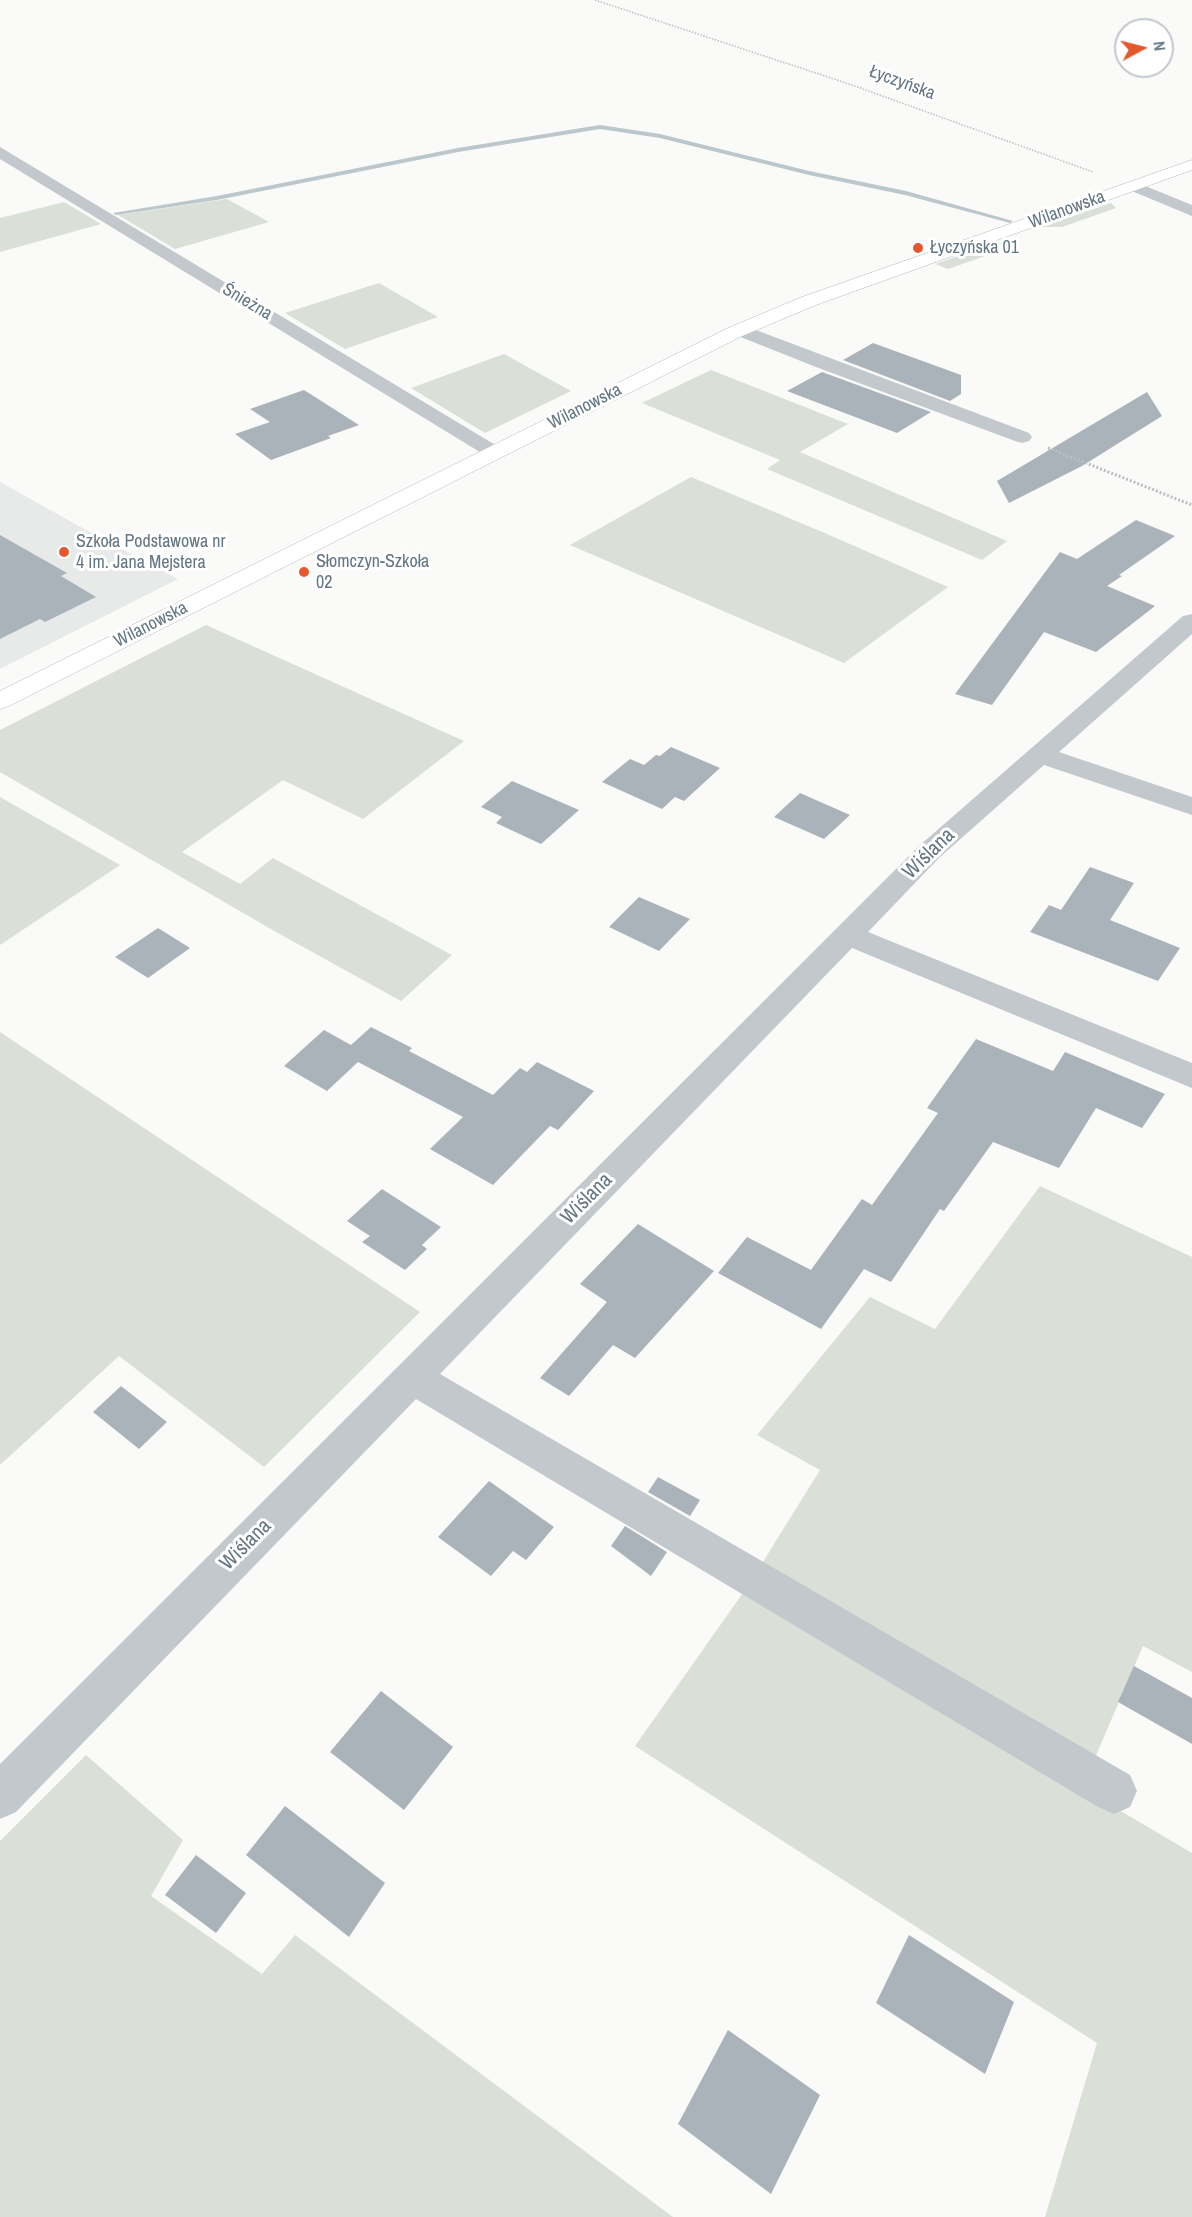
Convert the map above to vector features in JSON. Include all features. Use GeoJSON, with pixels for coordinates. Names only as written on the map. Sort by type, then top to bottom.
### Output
{"type":"FeatureCollection","features":[{"type":"Feature","properties":{"kind":"main road","name":"Wilanowska"},"geometry":{"type":"LineString","coordinates":[[0,701],[740,330],[809,301],[1192,165]]}},
{"type":"Feature","properties":{"kind":"street","name":"Śnieżna"},"geometry":{"type":"LineString","coordinates":[[0,152],[495,453]]}},
{"type":"Feature","properties":{"kind":"street"},"geometry":{"type":"LineString","coordinates":[[1133,186],[1192,211]]}},
{"type":"Feature","properties":{"kind":"street"},"geometry":{"type":"LineString","coordinates":[[740,330],[1022,437]]}},
{"type":"Feature","properties":{"kind":"street","name":"Wiślana"},"geometry":{"type":"LineString","coordinates":[[0,1796],[928,852],[1192,621]]}},
{"type":"Feature","properties":{"kind":"street"},"geometry":{"type":"LineString","coordinates":[[1038,754],[1192,806]]}},
{"type":"Feature","properties":{"kind":"street"},"geometry":{"type":"LineString","coordinates":[[847,935],[1192,1076]]}},
{"type":"Feature","properties":{"kind":"street"},"geometry":{"type":"LineString","coordinates":[[412,1377],[1114,1791]]}},
{"type":"Feature","properties":{"kind":"path","name":"Łyczyńska"},"geometry":{"type":"LineString","coordinates":[[595,0],[852,85],[1133,186]]}},
{"type":"Feature","properties":{"kind":"path"},"geometry":{"type":"LineString","coordinates":[[1022,437],[1192,505]]}},
{"type":"Feature","properties":{"kind":"shaded area"},"geometry":{"type":"Polygon","coordinates":[[[227,199],[269,222],[175,249],[118,215],[227,199]]]}},
{"type":"Feature","properties":{"kind":"shaded area"},"geometry":{"type":"Polygon","coordinates":[[[64,202],[101,224],[0,252],[0,218],[64,202]]]}},
{"type":"Feature","properties":{"kind":"shaded area"},"geometry":{"type":"Polygon","coordinates":[[[1111,203],[1116,208],[1062,227],[1040,227],[1111,203]]]}},
{"type":"Feature","properties":{"kind":"shaded area"},"geometry":{"type":"Polygon","coordinates":[[[999,242],[1011,247],[948,269],[935,264],[999,242]]]}},
{"type":"Feature","properties":{"kind":"shaded area"},"geometry":{"type":"Polygon","coordinates":[[[379,283],[438,317],[345,349],[285,313],[379,283]]]}},
{"type":"Feature","properties":{"kind":"shaded area"},"geometry":{"type":"Polygon","coordinates":[[[504,354],[571,391],[485,433],[411,388],[504,354]]]}},
{"type":"Feature","properties":{"kind":"shaded area"},"geometry":{"type":"Polygon","coordinates":[[[711,370],[848,424],[800,452],[1007,541],[982,560],[767,469],[780,460],[642,403],[711,370]]]}},
{"type":"Feature","properties":{"kind":"shaded area"},"geometry":{"type":"Polygon","coordinates":[[[691,477],[948,587],[844,663],[570,545],[691,477]]]}},
{"type":"Feature","properties":{"kind":"shaded area","name":"Szkoła Podstawowa nr 4 im. Jana Mejstera"},"geometry":{"type":"Polygon","coordinates":[[[0,482],[77,525],[178,579],[0,669],[0,482]]]}},
{"type":"Feature","properties":{"kind":"shaded area"},"geometry":{"type":"Polygon","coordinates":[[[206,625],[464,741],[363,819],[283,780],[182,852],[240,884],[273,858],[452,955],[401,1001],[276,932],[0,772],[0,730],[206,625]]]}},
{"type":"Feature","properties":{"kind":"shaded area"},"geometry":{"type":"Polygon","coordinates":[[[0,797],[120,865],[0,945],[0,797]]]}},
{"type":"Feature","properties":{"kind":"shaded area"},"geometry":{"type":"Polygon","coordinates":[[[0,1032],[420,1312],[264,1467],[119,1356],[0,1465],[0,1032]]]}},
{"type":"Feature","properties":{"kind":"shaded area"},"geometry":{"type":"Polygon","coordinates":[[[1040,1186],[1192,1257],[1192,1672],[1143,1646],[1094,1760],[761,1565],[820,1470],[757,1435],[870,1297],[935,1329],[1040,1186]]]}},
{"type":"Feature","properties":{"kind":"shaded area"},"geometry":{"type":"Polygon","coordinates":[[[745,1590],[1192,1853],[1192,2217],[1045,2217],[1097,2043],[635,1746],[745,1590]]]}},
{"type":"Feature","properties":{"kind":"shaded area"},"geometry":{"type":"Polygon","coordinates":[[[86,1755],[183,1840],[151,1896],[262,1974],[295,1935],[673,2217],[0,2217],[0,1841],[86,1755]]]}},
{"type":"Feature","properties":{"kind":"building"},"geometry":{"type":"Polygon","coordinates":[[[873,343],[961,375],[961,394],[950,401],[843,360],[873,343]]]}},
{"type":"Feature","properties":{"kind":"building"},"geometry":{"type":"Polygon","coordinates":[[[822,372],[931,412],[897,433],[787,391],[822,372]]]}},
{"type":"Feature","properties":{"kind":"building"},"geometry":{"type":"Polygon","coordinates":[[[304,390],[359,425],[271,460],[235,434],[270,422],[250,409],[304,390]]]}},
{"type":"Feature","properties":{"kind":"building"},"geometry":{"type":"Polygon","coordinates":[[[1147,392],[1162,416],[1082,466],[1009,503],[997,481],[1147,392]]]}},
{"type":"Feature","properties":{"kind":"building"},"geometry":{"type":"Polygon","coordinates":[[[1136,520],[1175,536],[1107,586],[1155,606],[1096,652],[1044,632],[992,705],[955,694],[1060,552],[1077,559],[1136,520]]]}},
{"type":"Feature","properties":{"kind":"building"},"geometry":{"type":"Polygon","coordinates":[[[0,535],[67,573],[61,576],[96,597],[45,622],[40,619],[0,639],[0,535]]]}},
{"type":"Feature","properties":{"kind":"building"},"geometry":{"type":"Polygon","coordinates":[[[671,747],[720,768],[684,801],[675,797],[662,809],[602,782],[630,759],[644,765],[671,747]]]}},
{"type":"Feature","properties":{"kind":"building"},"geometry":{"type":"Polygon","coordinates":[[[512,781],[579,810],[541,844],[496,823],[502,817],[481,807],[512,781]]]}},
{"type":"Feature","properties":{"kind":"building"},"geometry":{"type":"Polygon","coordinates":[[[800,793],[850,815],[824,839],[774,817],[800,793]]]}},
{"type":"Feature","properties":{"kind":"building"},"geometry":{"type":"Polygon","coordinates":[[[1090,867],[1134,883],[1110,920],[1180,948],[1158,981],[1030,932],[1049,905],[1061,910],[1090,867]]]}},
{"type":"Feature","properties":{"kind":"building"},"geometry":{"type":"Polygon","coordinates":[[[639,897],[690,919],[659,951],[609,927],[639,897]]]}},
{"type":"Feature","properties":{"kind":"building"},"geometry":{"type":"Polygon","coordinates":[[[158,928],[190,948],[148,978],[115,957],[158,928]]]}},
{"type":"Feature","properties":{"kind":"building"},"geometry":{"type":"Polygon","coordinates":[[[371,1027],[412,1048],[409,1051],[493,1095],[520,1068],[527,1072],[537,1062],[594,1091],[558,1130],[550,1126],[493,1185],[430,1149],[463,1117],[358,1062],[327,1091],[284,1066],[324,1030],[351,1045],[371,1027]]]}},
{"type":"Feature","properties":{"kind":"building"},"geometry":{"type":"Polygon","coordinates":[[[976,1039],[1053,1071],[1065,1052],[1165,1094],[1142,1128],[1096,1108],[1059,1168],[993,1142],[944,1211],[940,1209],[891,1282],[864,1269],[821,1329],[718,1273],[747,1237],[811,1270],[862,1199],[872,1205],[938,1113],[927,1108],[976,1039]]]}},
{"type":"Feature","properties":{"kind":"building"},"geometry":{"type":"Polygon","coordinates":[[[382,1189],[441,1227],[422,1245],[427,1249],[405,1270],[362,1242],[370,1236],[347,1221],[382,1189]]]}},
{"type":"Feature","properties":{"kind":"building"},"geometry":{"type":"Polygon","coordinates":[[[638,1224],[714,1271],[635,1358],[613,1345],[569,1396],[540,1378],[607,1302],[580,1284],[638,1224]]]}},
{"type":"Feature","properties":{"kind":"building"},"geometry":{"type":"Polygon","coordinates":[[[121,1386],[167,1422],[139,1449],[93,1412],[121,1386]]]}},
{"type":"Feature","properties":{"kind":"building"},"geometry":{"type":"Polygon","coordinates":[[[658,1477],[700,1500],[690,1516],[648,1492],[658,1477]]]}},
{"type":"Feature","properties":{"kind":"building"},"geometry":{"type":"Polygon","coordinates":[[[489,1481],[554,1527],[526,1560],[513,1551],[491,1576],[438,1537],[489,1481]]]}},
{"type":"Feature","properties":{"kind":"building"},"geometry":{"type":"Polygon","coordinates":[[[625,1526],[667,1552],[651,1576],[611,1546],[625,1526]]]}},
{"type":"Feature","properties":{"kind":"building"},"geometry":{"type":"Polygon","coordinates":[[[1134,1666],[1192,1698],[1192,1744],[1118,1702],[1134,1666]]]}},
{"type":"Feature","properties":{"kind":"building"},"geometry":{"type":"Polygon","coordinates":[[[381,1691],[453,1747],[404,1810],[330,1752],[381,1691]]]}},
{"type":"Feature","properties":{"kind":"building"},"geometry":{"type":"Polygon","coordinates":[[[285,1806],[385,1883],[349,1937],[246,1855],[285,1806]]]}},
{"type":"Feature","properties":{"kind":"building"},"geometry":{"type":"Polygon","coordinates":[[[196,1855],[246,1893],[216,1933],[165,1895],[196,1855]]]}},
{"type":"Feature","properties":{"kind":"building"},"geometry":{"type":"Polygon","coordinates":[[[909,1935],[1014,2002],[985,2074],[876,2003],[909,1935]]]}},
{"type":"Feature","properties":{"kind":"building"},"geometry":{"type":"Polygon","coordinates":[[[728,2030],[820,2095],[771,2194],[678,2124],[728,2030]]]}},
{"type":"Feature","properties":{"kind":"waterway"},"geometry":{"type":"LineString","coordinates":[[116,213],[217,198],[458,150],[600,127],[660,136],[809,173],[906,193],[1010,221]]}},
{"type":"Feature","properties":{"kind":"place","name":"Łyczyńska 01"},"geometry":{"type":"Point","coordinates":[918,248]}},
{"type":"Feature","properties":{"kind":"place","name":"Szkoła Podstawowa nr 4 im. Jana Mejstera"},"geometry":{"type":"Point","coordinates":[64,552]}},
{"type":"Feature","properties":{"kind":"place","name":"Słomczyn-Szkoła 02"},"geometry":{"type":"Point","coordinates":[304,572]}}]}
